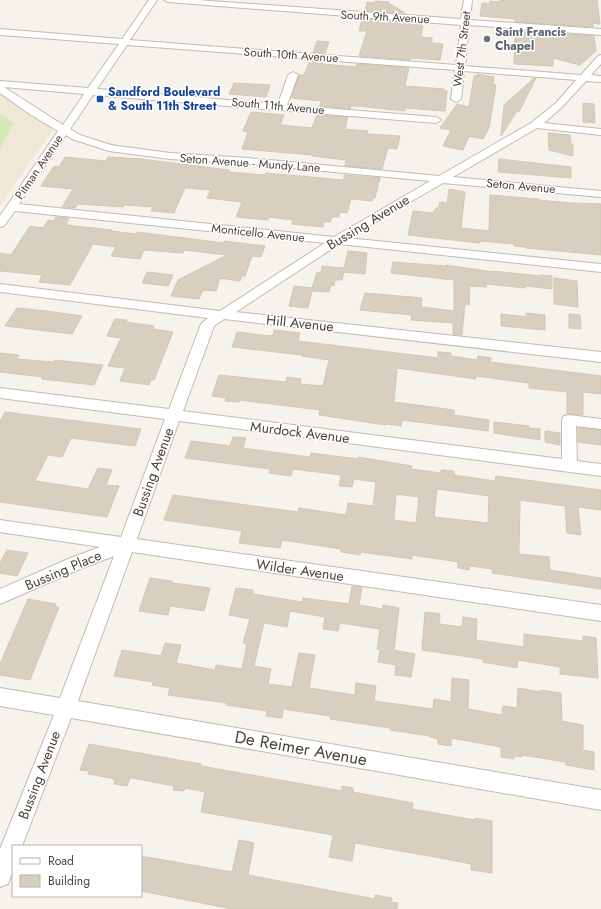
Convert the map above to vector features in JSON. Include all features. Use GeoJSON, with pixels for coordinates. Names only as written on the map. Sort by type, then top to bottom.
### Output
{"type":"FeatureCollection","features":[{"type":"Feature","properties":{"kind":"street","name":"Pitman Avenue"},"geometry":{"type":"LineString","coordinates":[[0,224],[153,0]]}},
{"type":"Feature","properties":{"kind":"street","name":"South 9th Avenue"},"geometry":{"type":"LineString","coordinates":[[168,0],[314,13],[601,32]]}},
{"type":"Feature","properties":{"kind":"street","name":"West 7th Street"},"geometry":{"type":"LineString","coordinates":[[456,99],[468,0]]}},
{"type":"Feature","properties":{"kind":"street","name":"South 10th Avenue"},"geometry":{"type":"LineString","coordinates":[[0,32],[601,79]]}},
{"type":"Feature","properties":{"kind":"street","name":"Bussing Avenue"},"geometry":{"type":"LineString","coordinates":[[12,845],[66,708],[208,324],[278,280],[335,241],[535,125],[559,105],[601,58]]}},
{"type":"Feature","properties":{"kind":"street"},"geometry":{"type":"LineString","coordinates":[[282,106],[293,75]]}},
{"type":"Feature","properties":{"kind":"street","name":"South 11th Avenue"},"geometry":{"type":"LineString","coordinates":[[0,84],[282,106],[436,120]]}},
{"type":"Feature","properties":{"kind":"street","name":"Seton Avenue - Mundy Lane"},"geometry":{"type":"LineString","coordinates":[[0,89],[35,113],[85,141],[109,148],[129,152],[441,179]]}},
{"type":"Feature","properties":{"kind":"street"},"geometry":{"type":"LineString","coordinates":[[535,125],[601,132]]}},
{"type":"Feature","properties":{"kind":"street","name":"Seton Avenue"},"geometry":{"type":"LineString","coordinates":[[441,179],[601,194]]}},
{"type":"Feature","properties":{"kind":"street","name":"Monticello Avenue"},"geometry":{"type":"LineString","coordinates":[[11,207],[601,268]]}},
{"type":"Feature","properties":{"kind":"street","name":"Hill Avenue"},"geometry":{"type":"LineString","coordinates":[[0,288],[222,315],[601,357]]}},
{"type":"Feature","properties":{"kind":"street","name":"Murdock Avenue"},"geometry":{"type":"LineString","coordinates":[[0,393],[601,470]]}},
{"type":"Feature","properties":{"kind":"street"},"geometry":{"type":"LineString","coordinates":[[570,466],[569,420],[601,424]]}},
{"type":"Feature","properties":{"kind":"street","name":"Wilder Avenue"},"geometry":{"type":"LineString","coordinates":[[0,526],[601,613]]}},
{"type":"Feature","properties":{"kind":"street","name":"Bussing Place"},"geometry":{"type":"LineString","coordinates":[[0,597],[74,564],[126,544]]}},
{"type":"Feature","properties":{"kind":"street","name":"De Reimer Avenue"},"geometry":{"type":"LineString","coordinates":[[0,697],[601,800]]}},
{"type":"Feature","properties":{"kind":"street","name":"Bussing Avenue"},"geometry":{"type":"LineString","coordinates":[[0,876],[12,845]]}},
{"type":"Feature","properties":{"kind":"shaded area"},"geometry":{"type":"Polygon","coordinates":[[[0,93],[53,129],[0,206],[0,93]]]}},
{"type":"Feature","properties":{"kind":"green space"},"geometry":{"type":"Polygon","coordinates":[[[0,114],[13,123],[0,149],[0,114]]]}},
{"type":"Feature","properties":{"kind":"building"},"geometry":{"type":"Polygon","coordinates":[[[500,0],[597,0],[600,24],[592,23],[593,27],[515,22],[515,19],[480,16],[482,3],[490,4],[490,1],[500,2],[500,0]]]}},
{"type":"Feature","properties":{"kind":"building"},"geometry":{"type":"Polygon","coordinates":[[[375,1],[389,2],[388,4],[405,13],[365,11],[367,2],[375,3],[375,1]]]}},
{"type":"Feature","properties":{"kind":"building"},"geometry":{"type":"Polygon","coordinates":[[[362,19],[419,23],[423,26],[421,37],[432,38],[432,43],[443,44],[440,60],[411,58],[410,60],[359,56],[367,31],[359,31],[362,19]]]}},
{"type":"Feature","properties":{"kind":"building"},"geometry":{"type":"Polygon","coordinates":[[[515,30],[594,36],[596,51],[580,65],[553,58],[553,66],[514,64],[515,30]]]}},
{"type":"Feature","properties":{"kind":"building"},"geometry":{"type":"Polygon","coordinates":[[[317,41],[329,42],[325,53],[313,53],[317,41]]]}},
{"type":"Feature","properties":{"kind":"building"},"geometry":{"type":"Polygon","coordinates":[[[310,60],[323,61],[322,64],[356,67],[357,64],[409,68],[405,86],[444,89],[444,91],[447,91],[445,111],[405,108],[405,111],[358,106],[351,106],[350,109],[320,106],[321,101],[291,98],[299,75],[304,75],[310,60]]]}},
{"type":"Feature","properties":{"kind":"building"},"geometry":{"type":"Polygon","coordinates":[[[477,74],[494,77],[493,85],[496,85],[489,128],[483,139],[469,136],[463,150],[443,146],[451,130],[440,128],[457,104],[469,107],[474,76],[477,74]]]}},
{"type":"Feature","properties":{"kind":"building"},"geometry":{"type":"Polygon","coordinates":[[[534,78],[536,78],[519,112],[517,111],[501,136],[504,105],[534,78]]]}},
{"type":"Feature","properties":{"kind":"building"},"geometry":{"type":"Polygon","coordinates":[[[234,83],[270,85],[266,97],[229,94],[234,83]]]}},
{"type":"Feature","properties":{"kind":"building"},"geometry":{"type":"Polygon","coordinates":[[[583,103],[594,104],[595,123],[583,122],[583,103]]]}},
{"type":"Feature","properties":{"kind":"building"},"geometry":{"type":"Polygon","coordinates":[[[251,112],[284,115],[280,125],[312,128],[317,115],[348,117],[345,129],[368,131],[367,134],[400,136],[397,149],[388,148],[382,169],[345,166],[346,160],[312,156],[313,155],[242,149],[248,132],[243,131],[251,112]]]}},
{"type":"Feature","properties":{"kind":"building"},"geometry":{"type":"Polygon","coordinates":[[[548,133],[570,135],[571,144],[573,144],[573,156],[549,150],[548,133]]]}},
{"type":"Feature","properties":{"kind":"building"},"geometry":{"type":"Polygon","coordinates":[[[65,157],[106,161],[108,157],[141,159],[229,170],[229,172],[265,175],[266,173],[344,180],[344,175],[380,178],[375,198],[373,198],[372,201],[351,199],[347,213],[340,212],[339,217],[332,217],[330,222],[324,222],[323,227],[292,224],[293,220],[269,217],[268,220],[236,217],[242,202],[207,198],[211,190],[185,188],[174,213],[151,211],[153,207],[124,205],[123,207],[78,204],[75,208],[62,207],[73,189],[41,186],[54,166],[59,167],[65,157]]]}},
{"type":"Feature","properties":{"kind":"building"},"geometry":{"type":"Polygon","coordinates":[[[499,159],[571,167],[571,178],[498,172],[499,159]]]}},
{"type":"Feature","properties":{"kind":"building"},"geometry":{"type":"Polygon","coordinates":[[[449,189],[465,192],[461,228],[489,231],[490,195],[571,203],[601,204],[601,255],[526,248],[514,246],[514,244],[480,241],[480,243],[408,235],[413,211],[433,213],[436,208],[439,208],[440,202],[447,203],[449,189]]]}},
{"type":"Feature","properties":{"kind":"building"},"geometry":{"type":"Polygon","coordinates":[[[56,217],[69,218],[66,225],[136,234],[137,232],[224,243],[224,241],[265,246],[261,257],[252,256],[245,276],[242,276],[240,281],[220,278],[216,291],[203,290],[199,299],[171,296],[178,280],[227,255],[184,250],[183,253],[144,250],[140,259],[111,256],[116,247],[93,244],[70,285],[39,282],[42,275],[0,271],[0,253],[11,255],[30,226],[43,228],[48,220],[53,221],[56,217]]]}},
{"type":"Feature","properties":{"kind":"building"},"geometry":{"type":"Polygon","coordinates":[[[348,251],[367,253],[365,274],[344,272],[342,280],[335,280],[334,286],[331,285],[329,292],[312,291],[308,308],[289,306],[294,286],[312,288],[317,272],[321,273],[322,266],[344,268],[348,251]]]}},
{"type":"Feature","properties":{"kind":"building"},"geometry":{"type":"Polygon","coordinates":[[[393,262],[446,265],[493,272],[552,276],[552,289],[486,284],[486,287],[470,286],[469,305],[465,304],[462,335],[453,334],[453,323],[411,320],[412,315],[360,310],[365,293],[422,298],[421,307],[454,311],[454,280],[391,273],[393,262]]]}},
{"type":"Feature","properties":{"kind":"building"},"geometry":{"type":"Polygon","coordinates":[[[147,272],[173,275],[168,286],[142,283],[147,272]]]}},
{"type":"Feature","properties":{"kind":"building"},"geometry":{"type":"Polygon","coordinates":[[[554,278],[577,281],[578,307],[554,304],[554,278]]]}},
{"type":"Feature","properties":{"kind":"building"},"geometry":{"type":"Polygon","coordinates":[[[17,308],[82,316],[72,334],[5,326],[17,308]]]}},
{"type":"Feature","properties":{"kind":"building"},"geometry":{"type":"Polygon","coordinates":[[[526,313],[545,315],[545,330],[501,326],[501,314],[526,317],[526,313]]]}},
{"type":"Feature","properties":{"kind":"building"},"geometry":{"type":"Polygon","coordinates":[[[569,314],[580,315],[581,329],[569,328],[569,314]]]}},
{"type":"Feature","properties":{"kind":"building"},"geometry":{"type":"Polygon","coordinates":[[[115,319],[154,326],[153,329],[173,332],[154,380],[151,380],[149,385],[120,381],[125,368],[108,366],[121,338],[107,336],[115,319]]]}},
{"type":"Feature","properties":{"kind":"building"},"geometry":{"type":"Polygon","coordinates":[[[274,330],[300,333],[298,341],[438,358],[438,352],[451,353],[451,356],[477,360],[478,356],[491,358],[490,362],[601,376],[601,394],[583,392],[583,415],[567,414],[567,392],[529,388],[529,383],[476,376],[476,379],[397,368],[394,402],[454,410],[454,415],[489,420],[488,431],[402,420],[401,426],[386,425],[319,415],[320,410],[239,400],[239,402],[225,401],[226,398],[212,396],[219,375],[286,382],[287,377],[301,379],[300,384],[323,386],[329,360],[302,355],[232,347],[237,332],[270,336],[273,335],[274,330]]]}},
{"type":"Feature","properties":{"kind":"building"},"geometry":{"type":"Polygon","coordinates":[[[0,353],[19,355],[17,359],[54,362],[55,360],[103,365],[94,385],[42,379],[43,377],[0,372],[0,353]]]}},
{"type":"Feature","properties":{"kind":"building"},"geometry":{"type":"Polygon","coordinates":[[[5,412],[141,429],[135,446],[71,438],[62,457],[48,455],[35,481],[88,489],[98,468],[112,470],[106,485],[119,486],[107,517],[0,502],[0,421],[5,412]]]}},
{"type":"Feature","properties":{"kind":"building"},"geometry":{"type":"Polygon","coordinates":[[[494,422],[529,426],[529,428],[540,429],[540,440],[494,433],[494,422]]]}},
{"type":"Feature","properties":{"kind":"building"},"geometry":{"type":"Polygon","coordinates":[[[578,428],[601,430],[601,445],[578,442],[578,428]]]}},
{"type":"Feature","properties":{"kind":"building"},"geometry":{"type":"Polygon","coordinates":[[[545,431],[560,433],[560,445],[545,442],[545,431]]]}},
{"type":"Feature","properties":{"kind":"building"},"geometry":{"type":"Polygon","coordinates":[[[233,437],[246,438],[243,448],[310,457],[311,453],[358,459],[358,457],[412,466],[411,469],[441,473],[441,470],[454,471],[454,475],[495,481],[496,476],[601,490],[601,510],[578,507],[581,535],[567,533],[565,506],[520,500],[519,554],[549,557],[550,570],[601,578],[601,589],[492,573],[492,569],[470,566],[469,570],[458,568],[458,562],[412,555],[412,559],[361,552],[360,555],[341,552],[341,549],[282,540],[280,548],[239,543],[242,531],[164,520],[173,495],[298,512],[299,508],[346,515],[348,503],[373,506],[376,482],[354,479],[352,487],[339,486],[341,475],[293,469],[291,476],[269,473],[270,469],[185,458],[191,441],[230,446],[233,437]],[[437,489],[434,517],[488,523],[489,496],[437,489]],[[396,494],[394,520],[416,523],[419,497],[396,494]]]}},
{"type":"Feature","properties":{"kind":"building"},"geometry":{"type":"Polygon","coordinates":[[[7,550],[28,553],[17,576],[0,573],[0,563],[7,550]]]}},
{"type":"Feature","properties":{"kind":"building"},"geometry":{"type":"Polygon","coordinates":[[[150,578],[172,581],[172,583],[210,588],[204,611],[170,606],[168,615],[139,611],[150,578]]]}},
{"type":"Feature","properties":{"kind":"building"},"geometry":{"type":"Polygon","coordinates":[[[352,586],[362,587],[359,605],[383,609],[383,605],[399,608],[394,650],[415,654],[411,677],[395,675],[396,665],[378,662],[380,650],[377,649],[380,629],[340,623],[338,631],[323,629],[325,617],[290,611],[287,627],[264,623],[254,666],[271,669],[268,684],[292,687],[299,653],[315,655],[309,688],[355,695],[356,683],[376,686],[374,701],[433,709],[434,699],[451,702],[452,678],[469,680],[468,709],[502,715],[503,706],[517,708],[518,688],[540,692],[540,690],[561,693],[562,721],[583,725],[583,750],[594,752],[594,770],[566,765],[566,762],[522,755],[522,757],[514,756],[514,759],[501,757],[501,747],[451,738],[451,746],[438,744],[438,739],[430,736],[330,719],[330,716],[283,709],[282,718],[266,716],[267,711],[226,705],[227,703],[168,695],[170,688],[152,685],[153,682],[114,676],[122,650],[161,656],[165,643],[181,645],[176,663],[215,670],[216,665],[242,669],[247,644],[243,643],[250,619],[229,615],[236,588],[253,590],[253,594],[302,602],[303,598],[349,604],[352,586]]]}},
{"type":"Feature","properties":{"kind":"building"},"geometry":{"type":"Polygon","coordinates":[[[28,599],[56,604],[55,607],[59,607],[30,680],[0,675],[0,664],[28,599]]]}},
{"type":"Feature","properties":{"kind":"building"},"geometry":{"type":"Polygon","coordinates":[[[425,612],[440,614],[439,624],[462,627],[463,617],[477,619],[476,640],[524,647],[524,634],[583,641],[583,636],[596,638],[598,678],[560,674],[560,667],[518,660],[517,668],[483,662],[483,659],[422,650],[425,612]]]}},
{"type":"Feature","properties":{"kind":"building"},"geometry":{"type":"Polygon","coordinates":[[[89,744],[342,791],[342,786],[353,788],[353,792],[413,803],[412,809],[475,820],[475,818],[492,821],[492,873],[471,870],[471,864],[355,843],[352,861],[329,857],[333,835],[201,812],[205,792],[185,788],[184,791],[173,790],[174,786],[132,778],[130,778],[127,786],[114,784],[115,780],[111,778],[88,774],[89,771],[80,770],[89,744]]]}},
{"type":"Feature","properties":{"kind":"building"},"geometry":{"type":"Polygon","coordinates":[[[239,840],[254,843],[248,875],[375,899],[375,895],[392,898],[391,902],[398,903],[397,909],[232,909],[142,891],[142,856],[232,872],[239,840]]]}},
{"type":"Feature","properties":{"kind":"place","name":"Saint Francis Chapel"},"geometry":{"type":"Point","coordinates":[487,39]}},
{"type":"Feature","properties":{"kind":"place","name":"Sandford Boulevard & South 11th Street"},"geometry":{"type":"Point","coordinates":[100,99]}}]}
